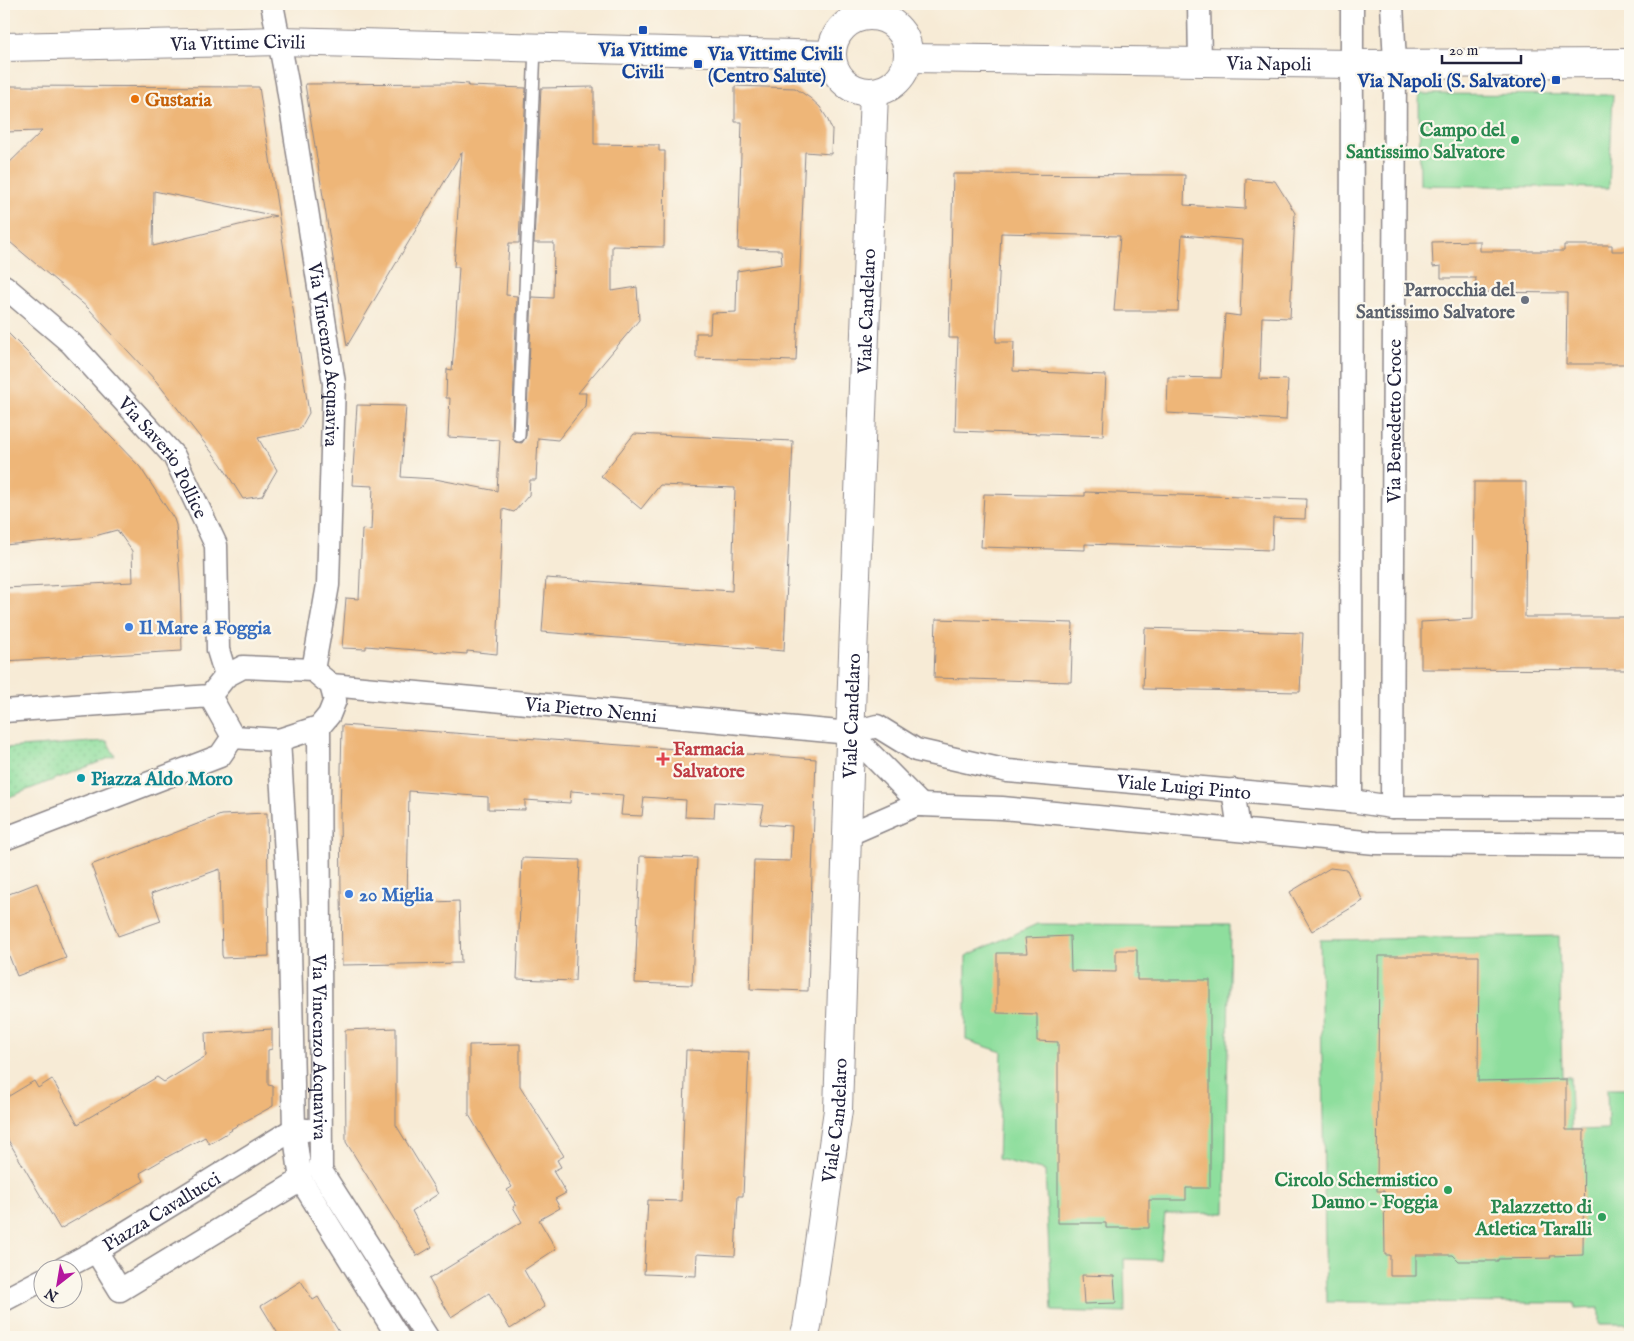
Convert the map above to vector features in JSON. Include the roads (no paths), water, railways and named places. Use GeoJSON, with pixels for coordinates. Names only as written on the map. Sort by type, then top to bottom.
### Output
{"type":"FeatureCollection","features":[{"type":"Feature","properties":{"kind":"main road"},"geometry":{"type":"LineString","coordinates":[[867,10],[893,24],[902,33],[907,45],[908,58],[905,71],[897,81],[886,89],[874,92],[861,92],[849,86],[840,78],[833,67],[831,55],[833,43],[838,32],[847,23],[867,10]]}},
{"type":"Feature","properties":{"kind":"main road","name":"Via Vittime Civili"},"geometry":{"type":"LineString","coordinates":[[4,47],[280,41],[831,55]]}},
{"type":"Feature","properties":{"kind":"main road","name":"Via Napoli"},"geometry":{"type":"LineString","coordinates":[[908,58],[1200,63],[1630,63]]}},
{"type":"Feature","properties":{"kind":"main road","name":"Viale Candelaro"},"geometry":{"type":"LineString","coordinates":[[804,1337],[838,1110],[874,92]]}},
{"type":"Feature","properties":{"kind":"street","name":"Via Vincenzo Acquaviva"},"geometry":{"type":"LineString","coordinates":[[272,4],[280,41],[334,383],[328,585],[313,670]]}},
{"type":"Feature","properties":{"kind":"street"},"geometry":{"type":"LineString","coordinates":[[1199,4],[1200,63]]}},
{"type":"Feature","properties":{"kind":"street"},"geometry":{"type":"LineString","coordinates":[[1351,801],[1352,4]]}},
{"type":"Feature","properties":{"kind":"street","name":"Via Benedetto Croce"},"geometry":{"type":"LineString","coordinates":[[1392,4],[1395,63],[1392,808]]}},
{"type":"Feature","properties":{"kind":"street","name":"Via Saverio Pollice"},"geometry":{"type":"LineString","coordinates":[[4,286],[71,343],[174,456],[216,545],[218,650],[226,676]]}},
{"type":"Feature","properties":{"kind":"street"},"geometry":{"type":"LineString","coordinates":[[4,711],[210,696],[226,676],[242,667],[313,670],[331,685],[335,700],[329,715],[319,727],[279,740],[233,737]]}},
{"type":"Feature","properties":{"kind":"street","name":"Via Pietro Nenni"},"geometry":{"type":"LineString","coordinates":[[331,685],[850,733]]}},
{"type":"Feature","properties":{"kind":"street"},"geometry":{"type":"LineString","coordinates":[[210,696],[233,737]]}},
{"type":"Feature","properties":{"kind":"street","name":"Viale Luigi Pinto"},"geometry":{"type":"LineString","coordinates":[[850,733],[877,726],[916,750],[1008,771],[1351,801],[1392,808],[1630,808]]}},
{"type":"Feature","properties":{"kind":"street","name":"Via Vincenzo Acquaviva"},"geometry":{"type":"LineString","coordinates":[[319,727],[321,1171],[427,1337]]}},
{"type":"Feature","properties":{"kind":"street"},"geometry":{"type":"LineString","coordinates":[[850,733],[922,805]]}},
{"type":"Feature","properties":{"kind":"street"},"geometry":{"type":"LineString","coordinates":[[4,839],[220,756],[233,737]]}},
{"type":"Feature","properties":{"kind":"street","name":"Via Vincenzo Acquaviva"},"geometry":{"type":"LineString","coordinates":[[279,740],[289,903],[294,1129],[301,1180],[398,1337]]}},
{"type":"Feature","properties":{"kind":"street"},"geometry":{"type":"LineString","coordinates":[[1233,790],[1238,829]]}},
{"type":"Feature","properties":{"kind":"street","name":"Viale Luigi Pinto"},"geometry":{"type":"LineString","coordinates":[[847,835],[922,805],[1002,808],[1376,843],[1630,845]]}},
{"type":"Feature","properties":{"kind":"street"},"geometry":{"type":"LineString","coordinates":[[294,1129],[320,1131]]}},
{"type":"Feature","properties":{"kind":"street","name":"Piazza Cavallucci"},"geometry":{"type":"LineString","coordinates":[[294,1129],[96,1251],[120,1290],[301,1180]]}},
{"type":"Feature","properties":{"kind":"street"},"geometry":{"type":"LineString","coordinates":[[82,1258],[96,1251]]}},
{"type":"Feature","properties":{"kind":"street"},"geometry":{"type":"LineString","coordinates":[[4,1300],[32,1285]]}},
{"type":"Feature","properties":{"kind":"lane"},"geometry":{"type":"LineString","coordinates":[[519,436],[535,47]]}},
{"type":"Feature","properties":{"kind":"place","name":"Via Vittime Civili"},"geometry":{"type":"Point","coordinates":[643,30]}},
{"type":"Feature","properties":{"kind":"place","name":"Via Vittime Civili (Centro Salute)"},"geometry":{"type":"Point","coordinates":[698,64]}},
{"type":"Feature","properties":{"kind":"place","name":"Via Napoli (S. Salvatore)"},"geometry":{"type":"Point","coordinates":[1556,80]}},
{"type":"Feature","properties":{"kind":"place","name":"Gustaria"},"geometry":{"type":"Point","coordinates":[135,99]}},
{"type":"Feature","properties":{"kind":"place","name":"Campo del Santissimo Salvatore"},"geometry":{"type":"Point","coordinates":[1515,140]}},
{"type":"Feature","properties":{"kind":"place","name":"Parrocchia del Santissimo Salvatore"},"geometry":{"type":"Point","coordinates":[1525,300]}},
{"type":"Feature","properties":{"kind":"place","name":"Il Mare a Foggia"},"geometry":{"type":"Point","coordinates":[129,627]}},
{"type":"Feature","properties":{"kind":"place","name":"Farmacia Salvatore"},"geometry":{"type":"Point","coordinates":[663,759]}},
{"type":"Feature","properties":{"kind":"place","name":"Piazza Aldo Moro"},"geometry":{"type":"Point","coordinates":[81,778]}},
{"type":"Feature","properties":{"kind":"place","name":"20 Miglia"},"geometry":{"type":"Point","coordinates":[349,894]}},
{"type":"Feature","properties":{"kind":"place","name":"Circolo Schermistico Dauno - Foggia"},"geometry":{"type":"Point","coordinates":[1448,1190]}},
{"type":"Feature","properties":{"kind":"place","name":"Palazzetto di Atletica Taralli"},"geometry":{"type":"Point","coordinates":[1602,1217]}}]}
